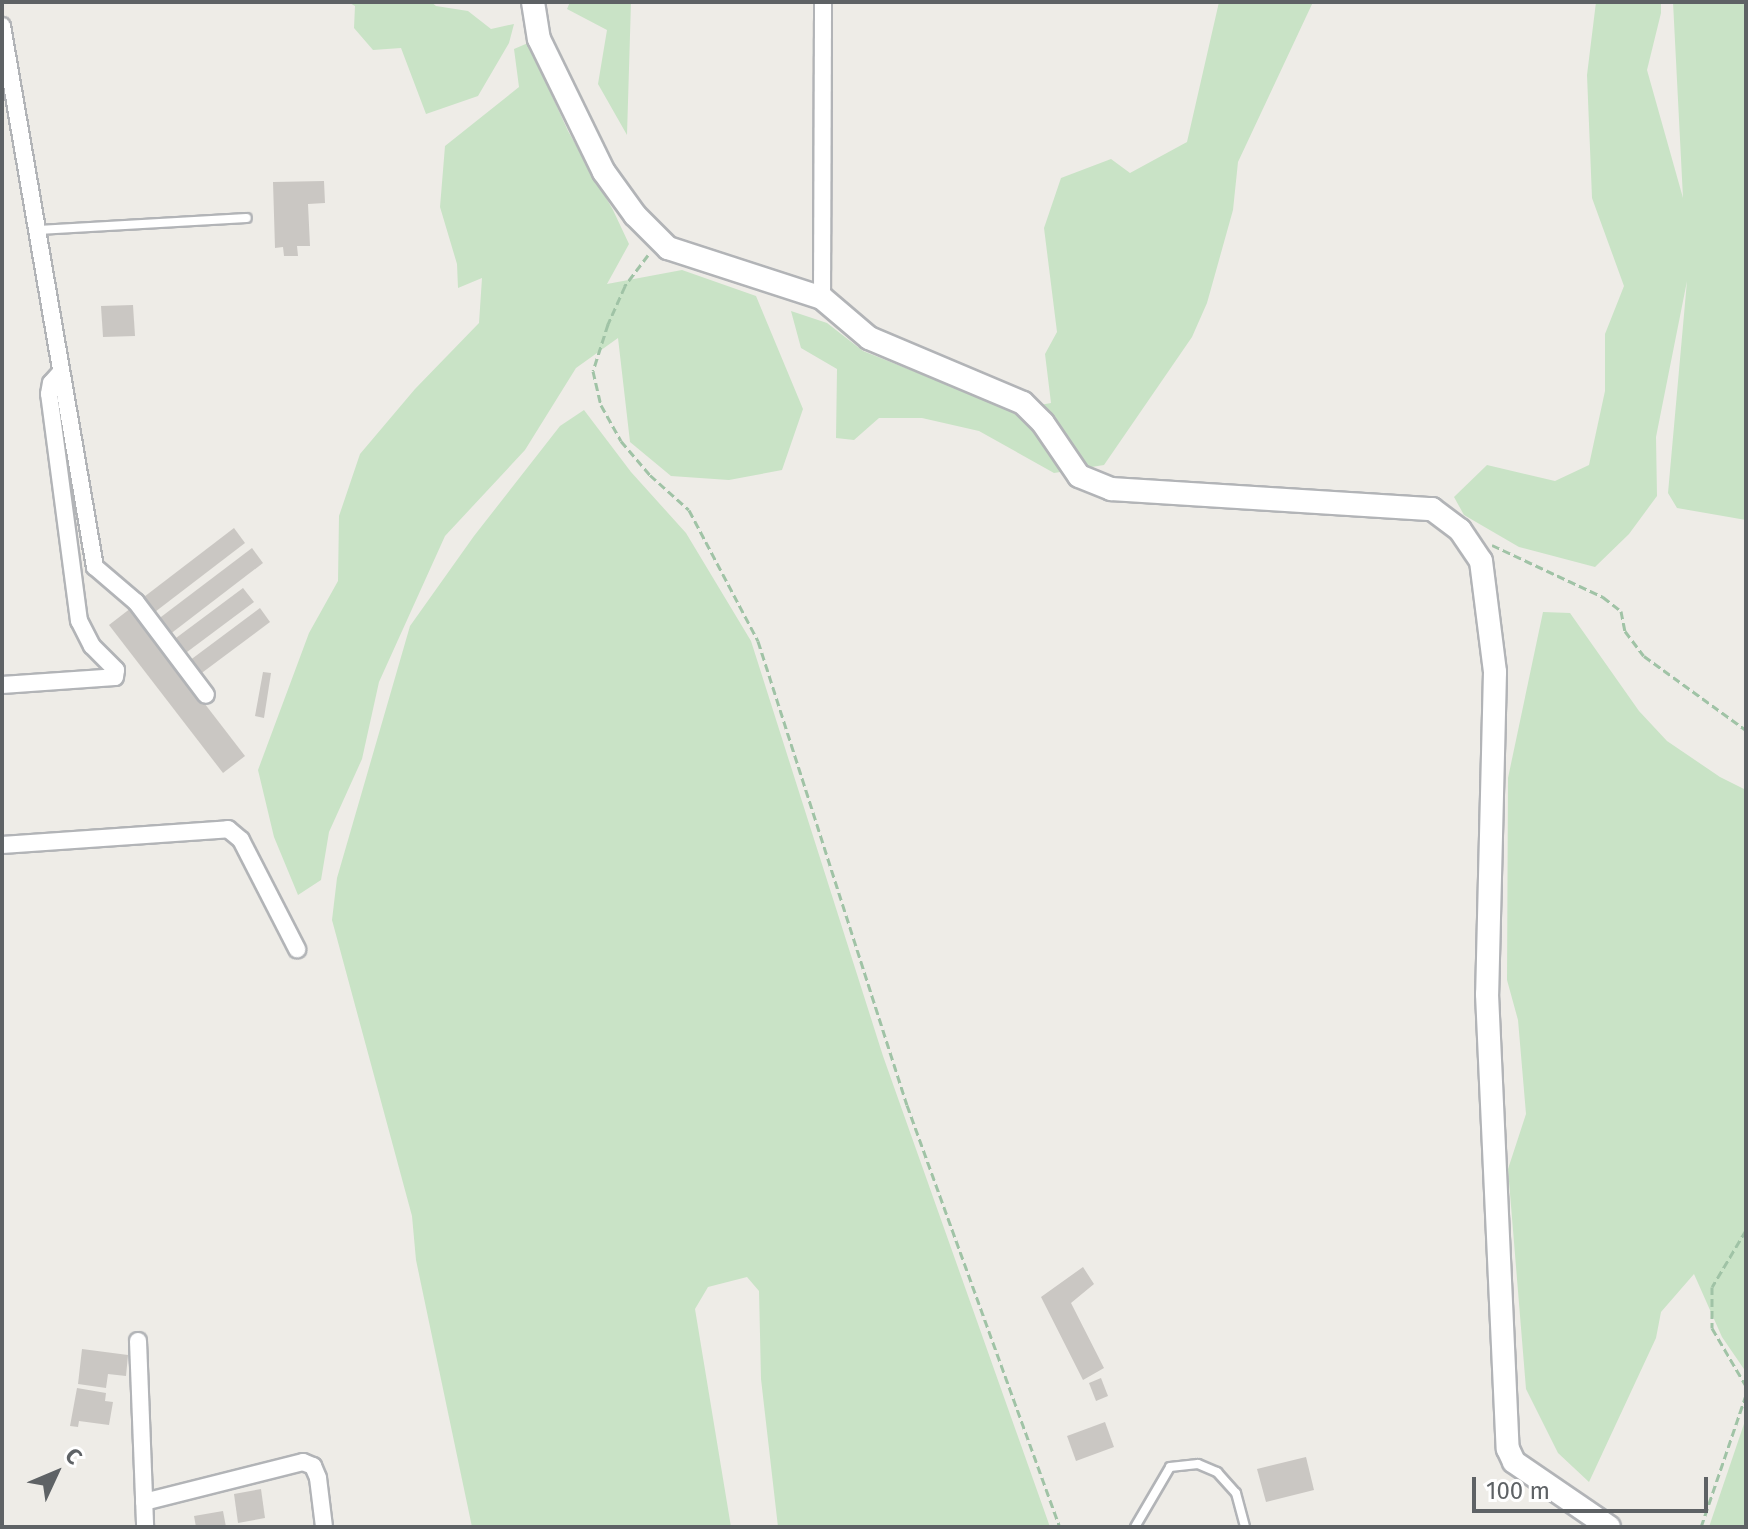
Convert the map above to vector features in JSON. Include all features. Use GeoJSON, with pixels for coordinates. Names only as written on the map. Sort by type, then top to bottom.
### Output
{"type":"FeatureCollection","features":[{"type":"Feature","properties":{"kind":"street"},"geometry":{"type":"LineString","coordinates":[[533,2],[539,39],[604,172],[635,215],[668,248],[822,298],[869,338],[1023,403],[1043,423],[1079,476],[1111,489],[1432,509],[1460,530],[1481,561],[1495,672],[1487,994],[1508,1449],[1514,1462],[1609,1527]]}},
{"type":"Feature","properties":{"kind":"street"},"geometry":{"type":"LineString","coordinates":[[822,298],[823,2]]}},
{"type":"Feature","properties":{"kind":"street"},"geometry":{"type":"LineString","coordinates":[[2,26],[95,567],[136,602],[206,695]]}},
{"type":"Feature","properties":{"kind":"street"},"geometry":{"type":"LineString","coordinates":[[2,685],[115,677],[116,670],[92,646],[79,621],[49,394],[51,383],[61,372]]}},
{"type":"Feature","properties":{"kind":"street"},"geometry":{"type":"LineString","coordinates":[[2,845],[234,831],[297,949]]}},
{"type":"Feature","properties":{"kind":"street"},"geometry":{"type":"LineString","coordinates":[[138,1341],[145,1527]]}},
{"type":"Feature","properties":{"kind":"street"},"geometry":{"type":"LineString","coordinates":[[144,1502],[303,1462],[313,1466],[318,1478],[324,1527]]}},
{"type":"Feature","properties":{"kind":"lane"},"geometry":{"type":"LineString","coordinates":[[37,230],[247,218]]}},
{"type":"Feature","properties":{"kind":"lane"},"geometry":{"type":"LineString","coordinates":[[1135,1527],[1170,1467],[1198,1464],[1217,1472],[1236,1493],[1245,1527]]}},
{"type":"Feature","properties":{"kind":"path"},"geometry":{"type":"LineString","coordinates":[[660,240],[625,286],[608,324],[593,371],[601,405],[621,441],[650,475],[689,510],[758,641],[907,1105],[1060,1527]]}},
{"type":"Feature","properties":{"kind":"path"},"geometry":{"type":"LineString","coordinates":[[1488,543],[1603,597],[1621,611],[1625,631],[1644,656],[1746,730]]}},
{"type":"Feature","properties":{"kind":"path"},"geometry":{"type":"LineString","coordinates":[[1746,1230],[1712,1287],[1712,1328],[1746,1386]]}},
{"type":"Feature","properties":{"kind":"path"},"geometry":{"type":"LineString","coordinates":[[1701,1527],[1746,1395]]}},
{"type":"Feature","properties":{"kind":"green space"},"geometry":{"type":"Polygon","coordinates":[[[348,2],[431,2],[436,6],[468,11],[491,29],[514,24],[509,43],[478,96],[426,114],[401,48],[373,50],[354,28],[355,6],[348,2]]]}},
{"type":"Feature","properties":{"kind":"green space"},"geometry":{"type":"Polygon","coordinates":[[[570,2],[631,2],[627,135],[598,84],[607,30],[567,9],[570,2]]]}},
{"type":"Feature","properties":{"kind":"green space"},"geometry":{"type":"Polygon","coordinates":[[[1219,2],[1313,2],[1238,162],[1233,210],[1207,303],[1192,337],[1104,465],[1054,473],[979,431],[922,418],[879,418],[854,440],[836,438],[837,369],[801,348],[791,311],[827,323],[863,351],[1011,410],[1051,403],[1045,354],[1057,332],[1044,228],[1061,178],[1111,159],[1130,173],[1187,142],[1219,2]]]}},
{"type":"Feature","properties":{"kind":"green space"},"geometry":{"type":"Polygon","coordinates":[[[1596,2],[1661,2],[1647,70],[1683,198],[1673,2],[1746,2],[1746,520],[1677,508],[1668,493],[1687,281],[1656,437],[1657,496],[1629,534],[1595,567],[1519,547],[1464,515],[1454,497],[1487,465],[1555,481],[1589,465],[1605,391],[1605,334],[1624,286],[1592,198],[1587,75],[1596,2]]]}},
{"type":"Feature","properties":{"kind":"green space"},"geometry":{"type":"Polygon","coordinates":[[[528,43],[568,131],[629,244],[607,284],[682,270],[756,296],[803,409],[782,470],[729,480],[671,476],[630,442],[618,338],[576,368],[525,450],[445,536],[379,682],[362,759],[329,832],[321,880],[298,895],[274,837],[258,770],[309,633],[338,581],[339,516],[360,454],[415,389],[479,323],[482,278],[458,288],[457,264],[440,207],[445,146],[519,87],[514,49],[528,43]]]}},
{"type":"Feature","properties":{"kind":"green space"},"geometry":{"type":"Polygon","coordinates":[[[584,410],[631,472],[686,533],[751,641],[883,1056],[1050,1527],[778,1527],[761,1379],[759,1291],[747,1277],[708,1287],[695,1309],[731,1527],[472,1527],[416,1260],[412,1216],[332,920],[337,878],[410,626],[474,536],[560,426],[584,410]]]}},
{"type":"Feature","properties":{"kind":"green space"},"geometry":{"type":"Polygon","coordinates":[[[1543,612],[1570,613],[1639,711],[1667,741],[1720,777],[1746,790],[1746,1372],[1722,1337],[1694,1274],[1661,1312],[1656,1338],[1589,1482],[1558,1453],[1526,1389],[1508,1169],[1526,1114],[1518,1020],[1507,980],[1508,778],[1543,612]]]}},
{"type":"Feature","properties":{"kind":"green space"},"geometry":{"type":"Polygon","coordinates":[[[1746,1418],[1746,1527],[1709,1527],[1746,1418]]]}},
{"type":"Feature","properties":{"kind":"building"},"geometry":{"type":"Polygon","coordinates":[[[324,181],[325,203],[308,204],[310,246],[297,246],[298,256],[284,256],[283,247],[275,248],[273,182],[324,181]]]}},
{"type":"Feature","properties":{"kind":"building"},"geometry":{"type":"Polygon","coordinates":[[[133,305],[135,336],[103,337],[101,306],[133,305]]]}},
{"type":"Feature","properties":{"kind":"building"},"geometry":{"type":"Polygon","coordinates":[[[234,528],[245,543],[151,615],[140,600],[234,528]]]}},
{"type":"Feature","properties":{"kind":"building"},"geometry":{"type":"Polygon","coordinates":[[[252,548],[263,563],[169,635],[157,620],[252,548]]]}},
{"type":"Feature","properties":{"kind":"building"},"geometry":{"type":"Polygon","coordinates":[[[243,588],[254,602],[183,655],[172,641],[243,588]]]}},
{"type":"Feature","properties":{"kind":"building"},"geometry":{"type":"Polygon","coordinates":[[[131,608],[245,756],[223,773],[109,625],[131,608]]]}},
{"type":"Feature","properties":{"kind":"building"},"geometry":{"type":"Polygon","coordinates":[[[260,608],[270,622],[199,675],[189,661],[260,608]]]}},
{"type":"Feature","properties":{"kind":"building"},"geometry":{"type":"Polygon","coordinates":[[[263,672],[271,673],[264,718],[255,716],[263,672]]]}},
{"type":"Feature","properties":{"kind":"building"},"geometry":{"type":"Polygon","coordinates":[[[1083,1267],[1094,1284],[1071,1303],[1104,1368],[1083,1380],[1041,1297],[1083,1267]]]}},
{"type":"Feature","properties":{"kind":"building"},"geometry":{"type":"Polygon","coordinates":[[[82,1349],[128,1355],[126,1376],[108,1374],[106,1388],[78,1384],[82,1349]]]}},
{"type":"Feature","properties":{"kind":"building"},"geometry":{"type":"Polygon","coordinates":[[[1101,1378],[1108,1396],[1096,1401],[1089,1383],[1101,1378]]]}},
{"type":"Feature","properties":{"kind":"building"},"geometry":{"type":"Polygon","coordinates":[[[77,1388],[106,1393],[105,1401],[113,1402],[109,1425],[79,1421],[78,1427],[70,1426],[77,1388]]]}},
{"type":"Feature","properties":{"kind":"building"},"geometry":{"type":"Polygon","coordinates":[[[1105,1422],[1114,1447],[1076,1461],[1067,1436],[1105,1422]]]}},
{"type":"Feature","properties":{"kind":"building"},"geometry":{"type":"Polygon","coordinates":[[[1306,1457],[1314,1490],[1266,1502],[1257,1469],[1306,1457]]]}},
{"type":"Feature","properties":{"kind":"building"},"geometry":{"type":"Polygon","coordinates":[[[261,1489],[265,1518],[238,1523],[234,1494],[261,1489]]]}},
{"type":"Feature","properties":{"kind":"building"},"geometry":{"type":"Polygon","coordinates":[[[223,1511],[226,1527],[196,1527],[194,1516],[223,1511]]]}}]}
